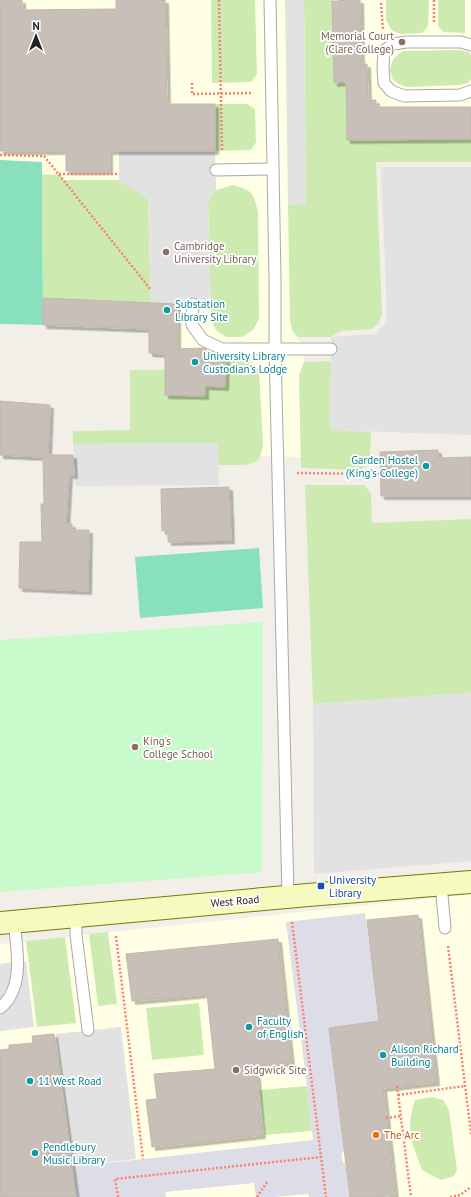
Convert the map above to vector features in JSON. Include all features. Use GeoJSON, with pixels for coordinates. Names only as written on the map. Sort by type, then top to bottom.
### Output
{"type":"FeatureCollection","features":[{"type":"Feature","properties":{"kind":"street","name":"West Road"},"geometry":{"type":"LineString","coordinates":[[7,922],[288,896],[471,882]]}},
{"type":"Feature","properties":{"kind":"lane"},"geometry":{"type":"LineString","coordinates":[[270,0],[275,349],[288,896]]}},
{"type":"Feature","properties":{"kind":"lane"},"geometry":{"type":"LineString","coordinates":[[471,46],[461,42],[407,42],[393,44],[384,51],[383,67],[384,83],[391,91],[404,96],[460,95],[471,92]]}},
{"type":"Feature","properties":{"kind":"lane"},"geometry":{"type":"LineString","coordinates":[[219,170],[273,170]]}},
{"type":"Feature","properties":{"kind":"lane"},"geometry":{"type":"LineString","coordinates":[[192,304],[192,325],[204,340],[222,349],[331,349]]}},
{"type":"Feature","properties":{"kind":"lane"},"geometry":{"type":"LineString","coordinates":[[441,884],[445,928]]}},
{"type":"Feature","properties":{"kind":"lane"},"geometry":{"type":"LineString","coordinates":[[76,915],[76,935],[88,1030]]}},
{"type":"Feature","properties":{"kind":"lane"},"geometry":{"type":"LineString","coordinates":[[0,1008],[6,1003],[16,982],[18,964],[7,922]]}},
{"type":"Feature","properties":{"kind":"path"},"geometry":{"type":"LineString","coordinates":[[219,0],[219,170]]}},
{"type":"Feature","properties":{"kind":"path"},"geometry":{"type":"LineString","coordinates":[[381,3],[382,25],[386,38],[393,44]]}},
{"type":"Feature","properties":{"kind":"path"},"geometry":{"type":"LineString","coordinates":[[192,83],[192,94],[272,93]]}},
{"type":"Feature","properties":{"kind":"path"},"geometry":{"type":"LineString","coordinates":[[0,155],[44,156],[151,290]]}},
{"type":"Feature","properties":{"kind":"path"},"geometry":{"type":"LineString","coordinates":[[59,174],[119,174]]}},
{"type":"Feature","properties":{"kind":"path"},"geometry":{"type":"LineString","coordinates":[[278,473],[380,474]]}},
{"type":"Feature","properties":{"kind":"path"},"geometry":{"type":"LineString","coordinates":[[112,912],[143,1159]]}},
{"type":"Feature","properties":{"kind":"path"},"geometry":{"type":"LineString","coordinates":[[292,921],[326,1197]]}},
{"type":"Feature","properties":{"kind":"path"},"geometry":{"type":"LineString","coordinates":[[445,928],[471,1134]]}},
{"type":"Feature","properties":{"kind":"path"},"geometry":{"type":"LineString","coordinates":[[397,1086],[411,1197]]}},
{"type":"Feature","properties":{"kind":"path"},"geometry":{"type":"LineString","coordinates":[[398,1095],[465,1086]]}},
{"type":"Feature","properties":{"kind":"path"},"geometry":{"type":"LineString","coordinates":[[386,1118],[401,1116]]}},
{"type":"Feature","properties":{"kind":"path"},"geometry":{"type":"LineString","coordinates":[[118,1197],[115,1179],[321,1157]]}},
{"type":"Feature","properties":{"kind":"path"},"geometry":{"type":"LineString","coordinates":[[257,1197],[267,1182]]}},
{"type":"Feature","properties":{"kind":"path"},"geometry":{"type":"LineString","coordinates":[[450,1197],[460,1195],[471,1187]]}},
{"type":"Feature","properties":{"kind":"shaded area","name":"Cambridge University Library"},"geometry":{"type":"Polygon","coordinates":[[[0,0],[471,0],[471,139],[305,141],[306,204],[292,330],[305,349],[304,362],[299,376],[301,457],[260,456],[259,460],[246,465],[218,465],[218,443],[73,444],[73,431],[130,430],[130,370],[165,370],[165,354],[149,353],[150,323],[141,328],[0,324],[0,0]]]}},
{"type":"Feature","properties":{"kind":"shaded area"},"geometry":{"type":"Polygon","coordinates":[[[285,0],[304,0],[306,204],[288,205],[285,0]]]}},
{"type":"Feature","properties":{"kind":"shaded area"},"geometry":{"type":"Polygon","coordinates":[[[119,151],[215,151],[216,190],[208,201],[211,304],[151,303],[148,199],[119,180],[119,151]]]}},
{"type":"Feature","properties":{"kind":"shaded area"},"geometry":{"type":"Polygon","coordinates":[[[381,167],[471,167],[471,435],[330,430],[331,337],[375,334],[384,325],[387,317],[381,167]]]}},
{"type":"Feature","properties":{"kind":"shaded area"},"geometry":{"type":"Polygon","coordinates":[[[218,443],[219,485],[76,486],[73,444],[218,443]]]}},
{"type":"Feature","properties":{"kind":"shaded area"},"geometry":{"type":"Polygon","coordinates":[[[471,693],[471,861],[314,874],[313,704],[471,693]]]}},
{"type":"Feature","properties":{"kind":"shaded area","name":"Sidgwick Site"},"geometry":{"type":"Polygon","coordinates":[[[471,894],[471,1197],[0,1197],[0,944],[471,894]]]}},
{"type":"Feature","properties":{"kind":"shaded area"},"geometry":{"type":"Polygon","coordinates":[[[365,913],[380,1022],[329,1028],[344,1152],[341,1153],[343,1163],[345,1163],[350,1197],[309,1197],[308,1194],[256,1197],[254,1183],[165,1192],[166,1197],[76,1197],[72,1167],[313,1140],[286,922],[365,913]]]}},
{"type":"Feature","properties":{"kind":"shaded area"},"geometry":{"type":"Polygon","coordinates":[[[26,961],[34,1027],[0,1031],[0,964],[26,961]]]}},
{"type":"Feature","properties":{"kind":"shaded area"},"geometry":{"type":"Polygon","coordinates":[[[121,1027],[136,1159],[73,1167],[56,1034],[121,1027]]]}},
{"type":"Feature","properties":{"kind":"green space"},"geometry":{"type":"Polygon","coordinates":[[[211,0],[255,0],[257,74],[251,82],[212,83],[211,0]]]}},
{"type":"Feature","properties":{"kind":"green space"},"geometry":{"type":"Polygon","coordinates":[[[304,0],[332,0],[334,82],[346,82],[347,140],[471,139],[471,162],[376,162],[382,314],[379,323],[371,329],[341,331],[331,337],[298,337],[292,330],[290,319],[288,205],[306,203],[304,0]]]}},
{"type":"Feature","properties":{"kind":"green space"},"geometry":{"type":"Polygon","coordinates":[[[386,0],[429,0],[428,26],[422,33],[402,34],[392,31],[386,20],[386,0]]]}},
{"type":"Feature","properties":{"kind":"green space"},"geometry":{"type":"Polygon","coordinates":[[[438,0],[465,0],[465,33],[443,32],[438,26],[438,0]]]}},
{"type":"Feature","properties":{"kind":"green space"},"geometry":{"type":"Polygon","coordinates":[[[459,50],[469,52],[471,55],[471,79],[468,83],[460,85],[407,87],[393,80],[390,71],[391,65],[394,58],[403,51],[459,50]]]}},
{"type":"Feature","properties":{"kind":"green space"},"geometry":{"type":"Polygon","coordinates":[[[215,104],[247,104],[255,109],[256,142],[251,150],[215,151],[215,104]]]}},
{"type":"Feature","properties":{"kind":"green space"},"geometry":{"type":"Polygon","coordinates":[[[0,160],[42,162],[43,325],[0,324],[0,160]]]}},
{"type":"Feature","properties":{"kind":"green space"},"geometry":{"type":"Polygon","coordinates":[[[59,174],[63,180],[119,180],[148,199],[151,303],[43,298],[42,175],[59,174]]]}},
{"type":"Feature","properties":{"kind":"green space"},"geometry":{"type":"Polygon","coordinates":[[[233,185],[245,189],[251,193],[255,200],[258,212],[259,319],[253,330],[242,337],[226,337],[217,331],[211,321],[208,201],[216,190],[233,185]]]}},
{"type":"Feature","properties":{"kind":"green space"},"geometry":{"type":"Polygon","coordinates":[[[226,355],[247,358],[259,370],[263,446],[259,460],[246,465],[218,465],[218,443],[73,444],[73,431],[130,430],[130,370],[165,370],[165,395],[205,396],[205,386],[225,386],[226,355]]]}},
{"type":"Feature","properties":{"kind":"green space"},"geometry":{"type":"Polygon","coordinates":[[[331,361],[330,430],[371,432],[370,462],[360,470],[301,468],[299,376],[304,362],[331,361]]]}},
{"type":"Feature","properties":{"kind":"green space"},"geometry":{"type":"Polygon","coordinates":[[[305,485],[364,485],[371,493],[372,523],[471,519],[471,693],[313,704],[305,485]]]}},
{"type":"Feature","properties":{"kind":"green space"},"geometry":{"type":"Polygon","coordinates":[[[259,548],[263,608],[140,618],[135,557],[259,548]]]}},
{"type":"Feature","properties":{"kind":"green space","name":"King's College School"},"geometry":{"type":"Polygon","coordinates":[[[263,622],[262,872],[0,892],[0,640],[263,622]]]}},
{"type":"Feature","properties":{"kind":"green space"},"geometry":{"type":"Polygon","coordinates":[[[108,932],[117,1004],[98,1006],[89,934],[108,932]]]}},
{"type":"Feature","properties":{"kind":"green space"},"geometry":{"type":"Polygon","coordinates":[[[65,937],[76,1023],[37,1027],[26,941],[65,937]]]}},
{"type":"Feature","properties":{"kind":"green space"},"geometry":{"type":"Polygon","coordinates":[[[199,1003],[204,1055],[152,1060],[146,1008],[199,1003]]]}},
{"type":"Feature","properties":{"kind":"green space"},"geometry":{"type":"Polygon","coordinates":[[[307,1086],[312,1131],[265,1135],[260,1090],[307,1086]]]}},
{"type":"Feature","properties":{"kind":"green space"},"geometry":{"type":"Polygon","coordinates":[[[432,1097],[443,1100],[449,1110],[457,1170],[454,1176],[441,1180],[422,1170],[415,1152],[410,1128],[410,1119],[415,1100],[432,1097]]]}},
{"type":"Feature","properties":{"kind":"building"},"geometry":{"type":"Polygon","coordinates":[[[0,0],[22,0],[22,10],[116,9],[116,0],[165,0],[167,104],[215,104],[215,151],[109,151],[109,171],[66,171],[66,151],[0,151],[0,0]]]}},
{"type":"Feature","properties":{"kind":"building"},"geometry":{"type":"Polygon","coordinates":[[[360,0],[361,64],[367,64],[368,100],[376,100],[376,107],[471,107],[471,139],[347,140],[346,82],[334,83],[332,1],[360,0]]]}},
{"type":"Feature","properties":{"kind":"building"},"geometry":{"type":"Polygon","coordinates":[[[43,298],[177,304],[177,349],[204,348],[206,349],[206,354],[226,356],[225,387],[205,386],[205,396],[165,395],[165,354],[149,353],[149,329],[43,325],[43,298]]]}},
{"type":"Feature","properties":{"kind":"building"},"geometry":{"type":"Polygon","coordinates":[[[0,401],[50,405],[48,455],[73,455],[74,475],[69,475],[66,524],[72,524],[72,530],[89,530],[88,591],[19,588],[20,542],[42,542],[41,504],[44,504],[43,457],[0,455],[0,401]]]}},
{"type":"Feature","properties":{"kind":"building","name":"Garden Hostel (King's College)"},"geometry":{"type":"Polygon","coordinates":[[[438,450],[438,458],[471,457],[471,496],[381,496],[380,452],[438,450]]]}},
{"type":"Feature","properties":{"kind":"building"},"geometry":{"type":"Polygon","coordinates":[[[229,487],[231,540],[168,542],[168,530],[162,531],[161,489],[229,487]]]}},
{"type":"Feature","properties":{"kind":"building","name":"Alison Richard Building"},"geometry":{"type":"Polygon","coordinates":[[[418,915],[436,1082],[383,1088],[395,1195],[350,1197],[329,1028],[379,1021],[367,920],[418,915]]]}},
{"type":"Feature","properties":{"kind":"building","name":"Faculty of English"},"geometry":{"type":"Polygon","coordinates":[[[278,939],[291,1063],[256,1066],[262,1135],[152,1147],[146,1100],[157,1099],[154,1074],[215,1069],[207,994],[132,1001],[126,954],[278,939]]]}},
{"type":"Feature","properties":{"kind":"building"},"geometry":{"type":"Polygon","coordinates":[[[54,1034],[76,1197],[0,1197],[0,1050],[9,1049],[9,1045],[33,1043],[32,1036],[54,1034]]]}},
{"type":"Feature","properties":{"kind":"place","name":"Memorial Court (Clare College)"},"geometry":{"type":"Point","coordinates":[402,42]}},
{"type":"Feature","properties":{"kind":"place","name":"Cambridge University Library"},"geometry":{"type":"Point","coordinates":[166,252]}},
{"type":"Feature","properties":{"kind":"place","name":"Substation Library Site"},"geometry":{"type":"Point","coordinates":[167,310]}},
{"type":"Feature","properties":{"kind":"place","name":"University Library Custodian's Lodge"},"geometry":{"type":"Point","coordinates":[195,362]}},
{"type":"Feature","properties":{"kind":"place","name":"Garden Hostel (King's College)"},"geometry":{"type":"Point","coordinates":[426,466]}},
{"type":"Feature","properties":{"kind":"place","name":"King's College School"},"geometry":{"type":"Point","coordinates":[135,747]}},
{"type":"Feature","properties":{"kind":"place","name":"University Library"},"geometry":{"type":"Point","coordinates":[321,886]}},
{"type":"Feature","properties":{"kind":"place","name":"Faculty of English"},"geometry":{"type":"Point","coordinates":[249,1027]}},
{"type":"Feature","properties":{"kind":"place","name":"Alison Richard Building"},"geometry":{"type":"Point","coordinates":[383,1055]}},
{"type":"Feature","properties":{"kind":"place","name":"Sidgwick Site"},"geometry":{"type":"Point","coordinates":[236,1070]}},
{"type":"Feature","properties":{"kind":"place","name":"11 West Road"},"geometry":{"type":"Point","coordinates":[30,1081]}},
{"type":"Feature","properties":{"kind":"place","name":"The Arc"},"geometry":{"type":"Point","coordinates":[376,1135]}},
{"type":"Feature","properties":{"kind":"place","name":"Pendlebury Music Library"},"geometry":{"type":"Point","coordinates":[35,1153]}}]}
